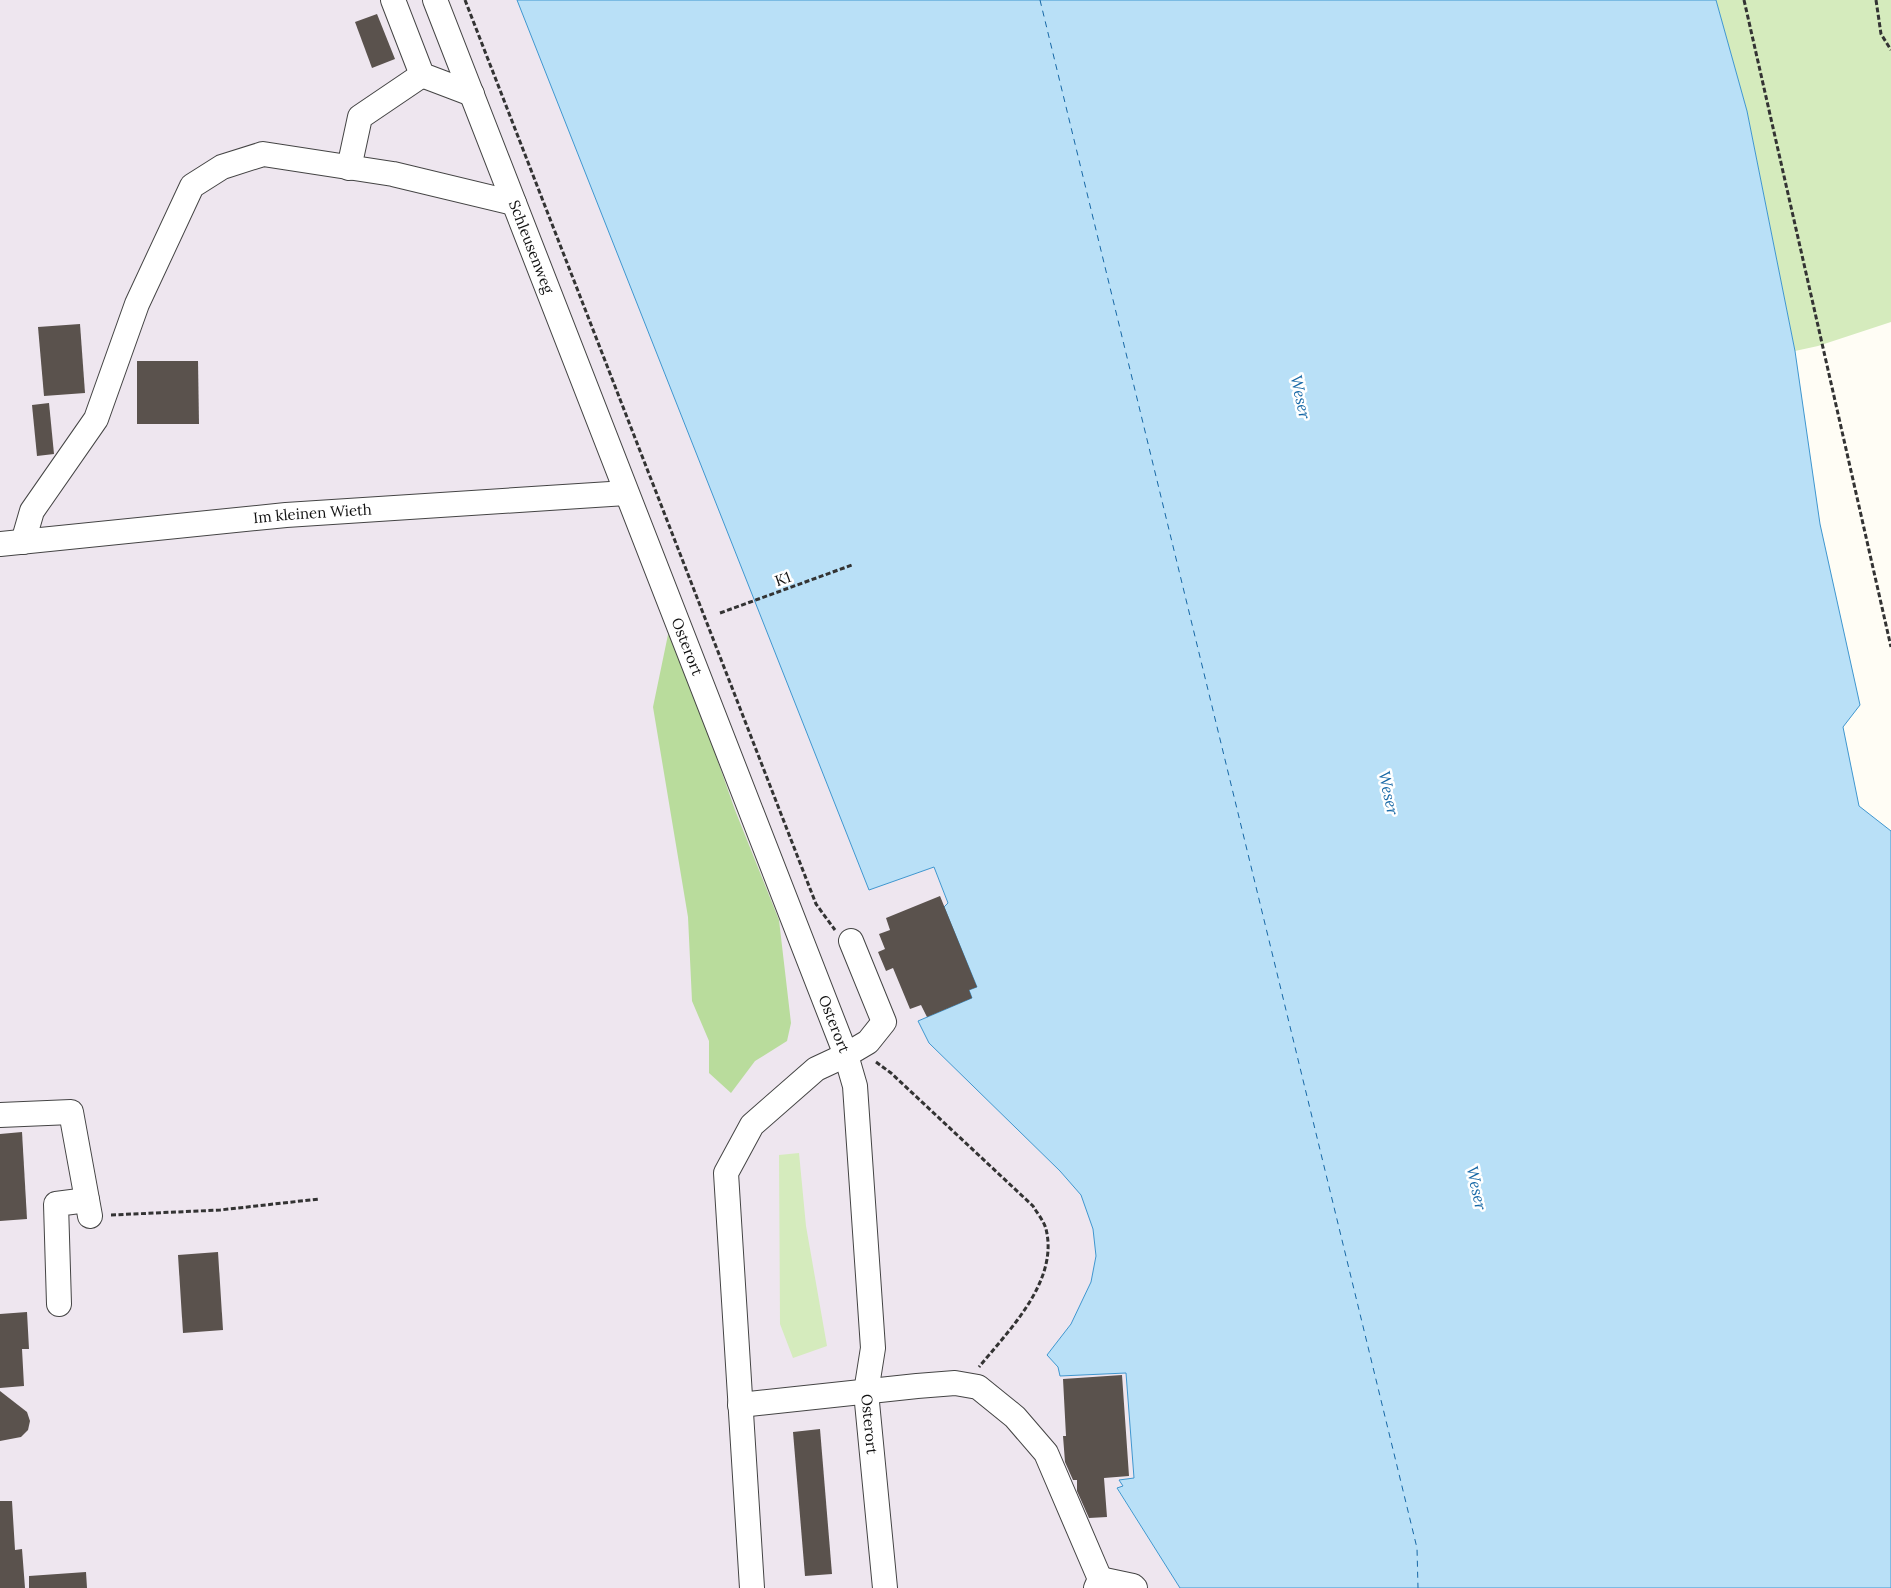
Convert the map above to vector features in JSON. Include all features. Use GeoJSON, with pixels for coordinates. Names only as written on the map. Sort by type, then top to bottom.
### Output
{"type":"FeatureCollection","features":[{"type":"Feature","properties":{"kind":"street"},"geometry":{"type":"LineString","coordinates":[[393,0],[422,75],[472,94]]}},
{"type":"Feature","properties":{"kind":"street","name":"Schleusenweg"},"geometry":{"type":"LineString","coordinates":[[436,0],[626,494]]}},
{"type":"Feature","properties":{"kind":"street"},"geometry":{"type":"LineString","coordinates":[[349,168],[360,117],[422,75]]}},
{"type":"Feature","properties":{"kind":"street"},"geometry":{"type":"LineString","coordinates":[[11,543],[96,419],[137,304],[192,186],[222,168],[264,154],[393,174],[514,203]]}},
{"type":"Feature","properties":{"kind":"street","name":"Im kleinen Wieth"},"geometry":{"type":"LineString","coordinates":[[11,543],[286,515],[626,494]]}},
{"type":"Feature","properties":{"kind":"street","name":"Osterort"},"geometry":{"type":"LineString","coordinates":[[626,494],[846,1054],[854,1086],[873,1348],[866,1392],[885,1588]]}},
{"type":"Feature","properties":{"kind":"street"},"geometry":{"type":"LineString","coordinates":[[752,1588],[726,1173],[752,1125],[816,1069],[868,1042],[884,1022],[851,942]]}},
{"type":"Feature","properties":{"kind":"street"},"geometry":{"type":"LineString","coordinates":[[0,1115],[71,1112],[88,1208],[56,1204],[59,1304]]}},
{"type":"Feature","properties":{"kind":"street"},"geometry":{"type":"LineString","coordinates":[[740,1405],[954,1383],[978,1387],[1015,1416],[1046,1453],[1098,1583],[1135,1588]]}},
{"type":"Feature","properties":{"kind":"path"},"geometry":{"type":"LineString","coordinates":[[465,0],[816,904],[838,935],[851,942]]}},
{"type":"Feature","properties":{"kind":"path"},"geometry":{"type":"LineString","coordinates":[[1744,0],[1891,646]]}},
{"type":"Feature","properties":{"kind":"path"},"geometry":{"type":"LineString","coordinates":[[1876,0],[1881,34],[1891,50]]}},
{"type":"Feature","properties":{"kind":"path","name":"K1"},"geometry":{"type":"LineString","coordinates":[[720,613],[852,566]]}},
{"type":"Feature","properties":{"kind":"path"},"geometry":{"type":"LineString","coordinates":[[846,1054],[868,1056],[891,1073],[1033,1206],[1046,1228],[1048,1249],[1044,1274],[1025,1309],[965,1385]]}},
{"type":"Feature","properties":{"kind":"path"},"geometry":{"type":"LineString","coordinates":[[88,1208],[220,1210],[319,1199]]}},
{"type":"Feature","properties":{"kind":"shaded area"},"geometry":{"type":"Polygon","coordinates":[[[0,0],[517,0],[869,890],[934,867],[948,904],[944,907],[977,987],[972,998],[918,1021],[929,1043],[1060,1171],[1081,1195],[1093,1229],[1096,1256],[1091,1282],[1071,1324],[1047,1355],[1058,1367],[1061,1376],[1126,1372],[1134,1478],[1120,1480],[1123,1486],[1117,1489],[1180,1588],[0,1588],[0,0]]]}},
{"type":"Feature","properties":{"kind":"green space"},"geometry":{"type":"Polygon","coordinates":[[[1716,0],[1891,0],[1891,322],[1818,346],[1795,351],[1747,111],[1716,0]]]}},
{"type":"Feature","properties":{"kind":"green space"},"geometry":{"type":"Polygon","coordinates":[[[670,625],[735,810],[779,920],[791,1023],[787,1041],[755,1061],[731,1093],[709,1073],[709,1041],[692,1001],[688,917],[653,707],[670,625]]]}},
{"type":"Feature","properties":{"kind":"green space"},"geometry":{"type":"Polygon","coordinates":[[[799,1153],[806,1226],[827,1346],[793,1358],[780,1324],[779,1155],[799,1153]]]}},
{"type":"Feature","properties":{"kind":"water","name":"Weser"},"geometry":{"type":"Polygon","coordinates":[[[517,0],[1716,0],[1747,111],[1795,351],[1820,524],[1860,705],[1843,727],[1859,806],[1891,831],[1891,1588],[1180,1588],[1117,1488],[1123,1486],[1119,1480],[1134,1478],[1126,1373],[1060,1376],[1058,1367],[1047,1355],[1071,1324],[1091,1282],[1096,1256],[1093,1229],[1081,1195],[1060,1171],[929,1043],[918,1021],[972,998],[969,990],[977,987],[944,907],[948,903],[934,867],[869,890],[517,0]]]}},
{"type":"Feature","properties":{"kind":"building"},"geometry":{"type":"Polygon","coordinates":[[[377,14],[395,59],[372,68],[355,22],[377,14]]]}},
{"type":"Feature","properties":{"kind":"building"},"geometry":{"type":"Polygon","coordinates":[[[80,324],[85,393],[44,396],[38,327],[80,324]]]}},
{"type":"Feature","properties":{"kind":"building"},"geometry":{"type":"Polygon","coordinates":[[[137,361],[198,361],[199,424],[137,424],[137,361]]]}},
{"type":"Feature","properties":{"kind":"building"},"geometry":{"type":"Polygon","coordinates":[[[49,403],[54,454],[37,456],[32,405],[49,403]]]}},
{"type":"Feature","properties":{"kind":"building"},"geometry":{"type":"Polygon","coordinates":[[[940,896],[977,987],[969,990],[972,998],[927,1017],[921,1005],[910,1009],[893,968],[886,971],[878,952],[885,949],[879,934],[890,930],[886,918],[940,896]]]}},
{"type":"Feature","properties":{"kind":"building"},"geometry":{"type":"Polygon","coordinates":[[[22,1132],[27,1219],[0,1221],[0,1134],[22,1132]]]}},
{"type":"Feature","properties":{"kind":"building"},"geometry":{"type":"Polygon","coordinates":[[[218,1252],[223,1330],[183,1333],[178,1255],[218,1252]]]}},
{"type":"Feature","properties":{"kind":"building"},"geometry":{"type":"Polygon","coordinates":[[[27,1312],[29,1349],[22,1349],[24,1386],[0,1388],[0,1314],[27,1312]]]}},
{"type":"Feature","properties":{"kind":"building"},"geometry":{"type":"Polygon","coordinates":[[[1122,1375],[1129,1476],[1104,1478],[1107,1517],[1089,1518],[1077,1491],[1077,1480],[1073,1480],[1065,1462],[1063,1436],[1066,1436],[1063,1379],[1122,1375]]]}},
{"type":"Feature","properties":{"kind":"building"},"geometry":{"type":"Polygon","coordinates":[[[0,1391],[27,1412],[30,1421],[28,1430],[21,1437],[0,1441],[0,1391]]]}},
{"type":"Feature","properties":{"kind":"building"},"geometry":{"type":"Polygon","coordinates":[[[820,1429],[832,1574],[805,1576],[793,1432],[820,1429]]]}},
{"type":"Feature","properties":{"kind":"building"},"geometry":{"type":"Polygon","coordinates":[[[0,1501],[12,1501],[15,1550],[22,1549],[25,1588],[0,1588],[0,1501]]]}},
{"type":"Feature","properties":{"kind":"building"},"geometry":{"type":"Polygon","coordinates":[[[86,1572],[87,1588],[29,1588],[29,1576],[86,1572]]]}},
{"type":"Feature","properties":{"kind":"ferry route"},"geometry":{"type":"LineString","coordinates":[[1040,0],[1417,1548],[1418,1588]]}}]}
